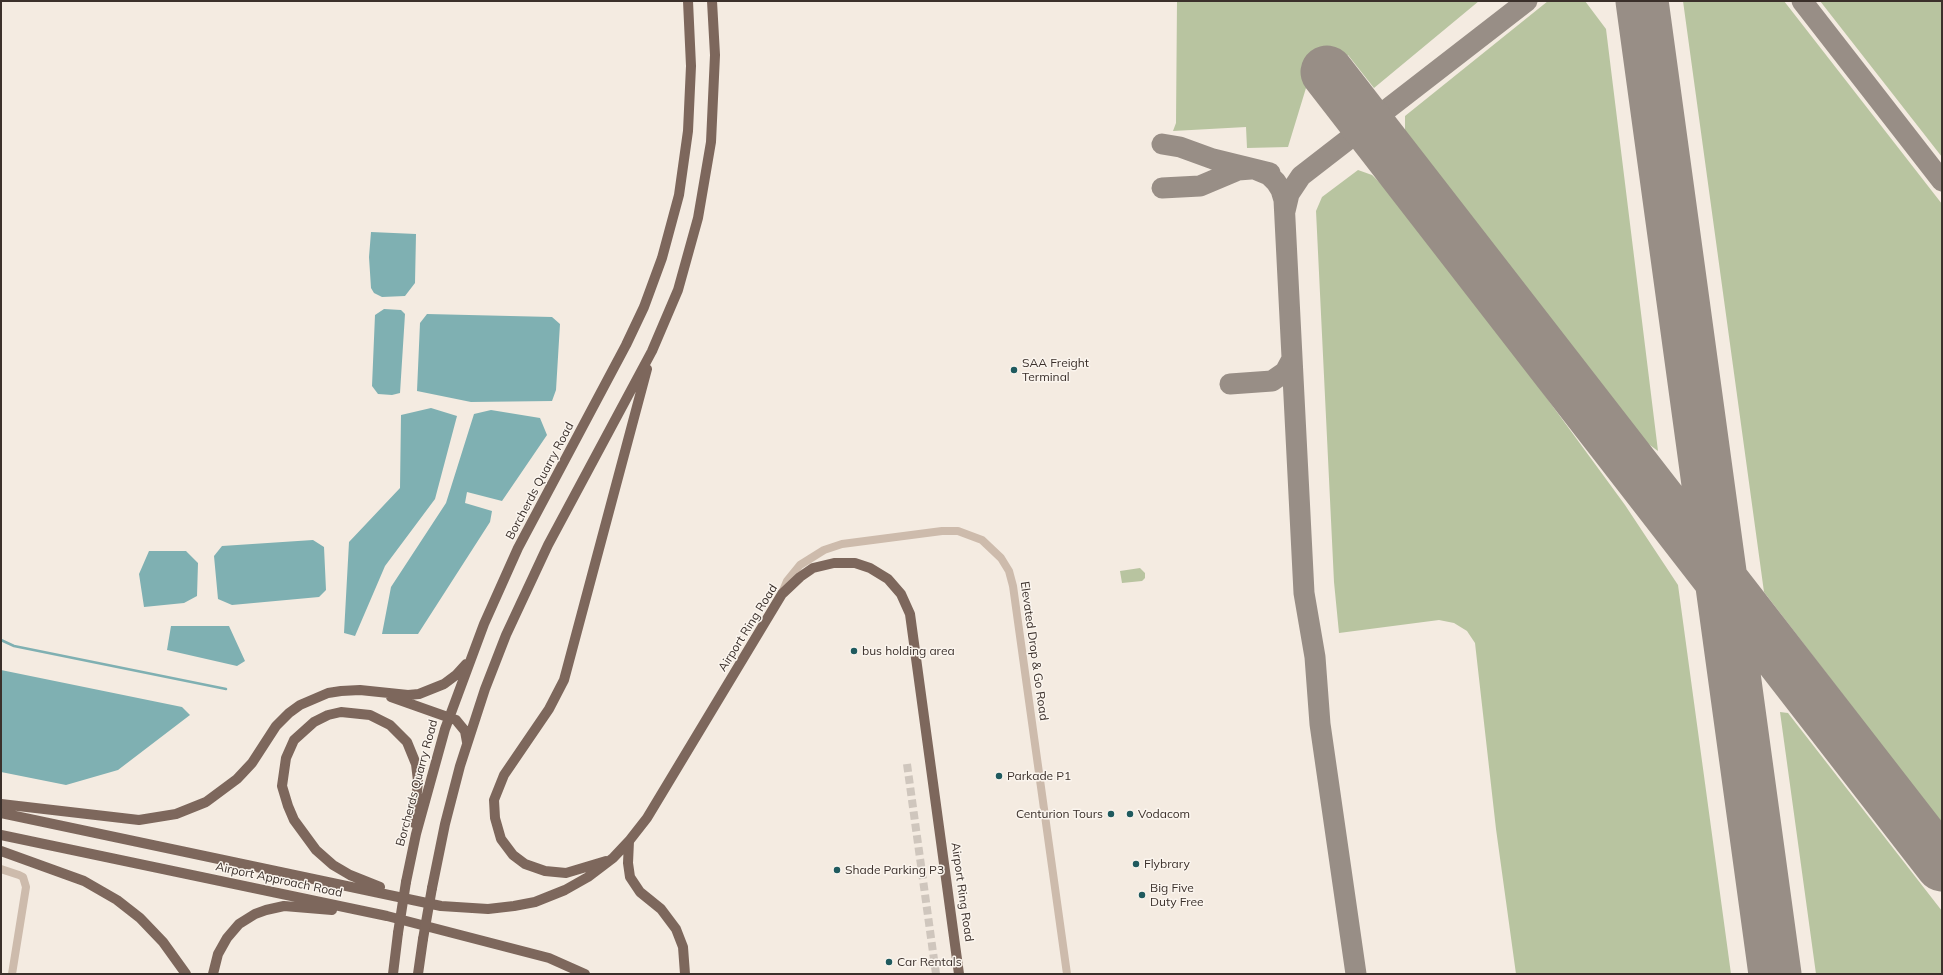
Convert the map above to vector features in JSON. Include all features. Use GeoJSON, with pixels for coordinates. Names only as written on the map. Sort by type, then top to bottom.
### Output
{"type":"FeatureCollection","features":[{"type":"Feature","properties":{"kind":"main road","name":"Borcherds Quarry Road"},"geometry":{"type":"LineString","coordinates":[[393,974],[409,864],[430,780],[449,717],[470,660],[491,606],[516,552],[626,345],[659,268],[676,206],[688,131],[691,66],[688,1]]}},
{"type":"Feature","properties":{"kind":"main road"},"geometry":{"type":"LineString","coordinates":[[418,974],[432,888],[446,819],[466,747],[494,668],[530,581],[652,351],[679,285],[693,239],[705,185],[711,142],[714,100],[715,47],[712,1]]}},
{"type":"Feature","properties":{"kind":"main road"},"geometry":{"type":"LineString","coordinates":[[610,860],[566,872],[545,871],[525,864],[513,855],[501,839],[495,818],[494,800],[504,775],[549,709],[564,680],[652,351]]}},
{"type":"Feature","properties":{"kind":"main road","name":"Airport Ring Road"},"geometry":{"type":"LineString","coordinates":[[441,906],[488,909],[535,902],[555,895],[579,883],[610,860],[629,842],[644,822],[782,594],[800,577],[813,568],[834,563],[849,563],[870,568],[895,586],[906,604],[912,624],[959,974]]}},
{"type":"Feature","properties":{"kind":"main road"},"geometry":{"type":"LineString","coordinates":[[1,804],[139,820],[176,814],[206,802],[237,779],[252,763],[276,726],[289,713],[300,705],[337,691],[360,690],[408,695],[426,692],[444,684],[470,660]]}},
{"type":"Feature","properties":{"kind":"main road"},"geometry":{"type":"LineString","coordinates":[[378,693],[449,717],[458,722],[463,728],[467,738],[466,747]]}},
{"type":"Feature","properties":{"kind":"main road"},"geometry":{"type":"LineString","coordinates":[[394,895],[350,875],[333,865],[316,850],[294,820],[282,786],[284,766],[288,750],[294,740],[310,725],[332,714],[345,712],[362,713],[370,715],[390,725],[407,742],[414,757],[418,772],[409,864]]}},
{"type":"Feature","properties":{"kind":"main road","name":"Airport Approach Road"},"geometry":{"type":"LineString","coordinates":[[1,813],[441,906]]}},
{"type":"Feature","properties":{"kind":"main road","name":"Airport Approach Road"},"geometry":{"type":"LineString","coordinates":[[1,836],[388,916],[549,958],[585,974]]}},
{"type":"Feature","properties":{"kind":"main road"},"geometry":{"type":"LineString","coordinates":[[629,842],[628,863],[630,877],[640,892],[661,909],[676,929],[683,948],[685,974]]}},
{"type":"Feature","properties":{"kind":"main road"},"geometry":{"type":"LineString","coordinates":[[1,851],[69,875],[113,897],[147,925],[176,958],[186,974]]}},
{"type":"Feature","properties":{"kind":"main road"},"geometry":{"type":"LineString","coordinates":[[213,974],[218,954],[231,933],[244,921],[266,910],[284,906],[297,906],[388,916]]}},
{"type":"Feature","properties":{"kind":"street","name":"Elevated Drop & Go Road"},"geometry":{"type":"LineString","coordinates":[[782,594],[787,580],[795,570],[817,554],[832,547],[942,531],[968,534],[982,540],[995,550],[1009,571],[1013,586],[1067,974]]}},
{"type":"Feature","properties":{"kind":"street"},"geometry":{"type":"LineString","coordinates":[[1,869],[22,877],[26,887],[12,974]]}},
{"type":"Feature","properties":{"kind":"green space"},"geometry":{"type":"Polygon","coordinates":[[[1177,1],[1479,1],[1374,88],[1348,55],[1306,88],[1288,147],[1247,148],[1246,127],[1173,131],[1176,123],[1177,1]]]}},
{"type":"Feature","properties":{"kind":"green space"},"geometry":{"type":"Polygon","coordinates":[[[1548,1],[1585,1],[1606,29],[1658,451],[1647,443],[1405,133],[1405,116],[1548,1]]]}},
{"type":"Feature","properties":{"kind":"green space"},"geometry":{"type":"Polygon","coordinates":[[[1683,1],[1784,1],[1942,204],[1942,824],[1764,592],[1683,1]]]}},
{"type":"Feature","properties":{"kind":"green space"},"geometry":{"type":"Polygon","coordinates":[[[1820,1],[1942,1],[1942,157],[1820,1]]]}},
{"type":"Feature","properties":{"kind":"green space"},"geometry":{"type":"Polygon","coordinates":[[[1358,170],[1372,175],[1412,214],[1625,505],[1678,585],[1731,974],[1516,974],[1496,829],[1475,643],[1467,631],[1454,623],[1439,620],[1339,633],[1334,582],[1316,211],[1322,197],[1358,170]]]}},
{"type":"Feature","properties":{"kind":"green space"},"geometry":{"type":"Polygon","coordinates":[[[1140,568],[1145,573],[1145,578],[1142,581],[1122,583],[1120,571],[1140,568]]]}},
{"type":"Feature","properties":{"kind":"green space"},"geometry":{"type":"Polygon","coordinates":[[[1780,712],[1788,713],[1942,911],[1942,974],[1816,974],[1780,712]]]}},
{"type":"Feature","properties":{"kind":"water"},"geometry":{"type":"Polygon","coordinates":[[[371,232],[416,234],[415,283],[405,296],[382,297],[374,293],[371,288],[369,257],[371,232]]]}},
{"type":"Feature","properties":{"kind":"water"},"geometry":{"type":"Polygon","coordinates":[[[384,309],[401,310],[405,314],[400,393],[392,395],[378,394],[372,386],[375,315],[384,309]]]}},
{"type":"Feature","properties":{"kind":"water"},"geometry":{"type":"Polygon","coordinates":[[[427,314],[552,317],[560,324],[556,390],[552,401],[471,402],[417,391],[420,323],[427,314]]]}},
{"type":"Feature","properties":{"kind":"water"},"geometry":{"type":"Polygon","coordinates":[[[431,408],[457,416],[435,499],[385,566],[355,636],[344,633],[349,542],[400,488],[401,415],[431,408]]]}},
{"type":"Feature","properties":{"kind":"water"},"geometry":{"type":"Polygon","coordinates":[[[491,410],[540,418],[547,435],[502,501],[467,492],[465,503],[492,511],[490,522],[418,634],[382,634],[391,587],[446,503],[474,414],[491,410]]]}},
{"type":"Feature","properties":{"kind":"water"},"geometry":{"type":"Polygon","coordinates":[[[313,540],[324,547],[326,590],[319,597],[232,605],[218,599],[214,556],[222,546],[313,540]]]}},
{"type":"Feature","properties":{"kind":"water"},"geometry":{"type":"Polygon","coordinates":[[[149,551],[186,551],[198,563],[197,596],[184,603],[144,607],[139,574],[149,551]]]}},
{"type":"Feature","properties":{"kind":"water"},"geometry":{"type":"Polygon","coordinates":[[[171,626],[229,626],[245,661],[237,666],[167,650],[171,626]]]}},
{"type":"Feature","properties":{"kind":"water"},"geometry":{"type":"Polygon","coordinates":[[[1,670],[182,707],[190,715],[118,770],[66,785],[1,772],[1,670]]]}},
{"type":"Feature","properties":{"kind":"waterway"},"geometry":{"type":"LineString","coordinates":[[1,640],[14,646],[226,689]]}},
{"type":"Feature","properties":{"kind":"taxiway"},"geometry":{"type":"LineString","coordinates":[[1285,211],[1289,194],[1301,176],[1527,1]]}},
{"type":"Feature","properties":{"kind":"taxiway"},"geometry":{"type":"LineString","coordinates":[[1632,1],[1644,30],[1654,94]]}},
{"type":"Feature","properties":{"kind":"taxiway"},"geometry":{"type":"LineString","coordinates":[[1802,1],[1942,181]]}},
{"type":"Feature","properties":{"kind":"taxiway"},"geometry":{"type":"LineString","coordinates":[[1162,144],[1180,147],[1213,159],[1270,173]]}},
{"type":"Feature","properties":{"kind":"taxiway"},"geometry":{"type":"LineString","coordinates":[[1162,188],[1200,186],[1238,170],[1251,169]]}},
{"type":"Feature","properties":{"kind":"taxiway"},"geometry":{"type":"LineString","coordinates":[[1257,170],[1269,175],[1276,182],[1281,190],[1284,200],[1304,593],[1315,657],[1320,724],[1356,974]]}},
{"type":"Feature","properties":{"kind":"taxiway"},"geometry":{"type":"LineString","coordinates":[[1230,384],[1272,381],[1285,372],[1292,359]]}},
{"type":"Feature","properties":{"kind":"runway"},"geometry":{"type":"LineString","coordinates":[[1642,1],[1775,974]]}},
{"type":"Feature","properties":{"kind":"runway"},"geometry":{"type":"LineString","coordinates":[[1327,72],[1942,865]]}},
{"type":"Feature","properties":{"kind":"tunnel"},"geometry":{"type":"LineString","coordinates":[[907,764],[936,974]]}},
{"type":"Feature","properties":{"kind":"place","name":"SAA Freight Terminal"},"geometry":{"type":"Point","coordinates":[1014,370]}},
{"type":"Feature","properties":{"kind":"place","name":"bus holding area"},"geometry":{"type":"Point","coordinates":[854,651]}},
{"type":"Feature","properties":{"kind":"place","name":"Parkade P1"},"geometry":{"type":"Point","coordinates":[999,776]}},
{"type":"Feature","properties":{"kind":"place","name":"Centurion Tours"},"geometry":{"type":"Point","coordinates":[1111,814]}},
{"type":"Feature","properties":{"kind":"place","name":"Vodacom"},"geometry":{"type":"Point","coordinates":[1130,814]}},
{"type":"Feature","properties":{"kind":"place","name":"Flybrary"},"geometry":{"type":"Point","coordinates":[1136,864]}},
{"type":"Feature","properties":{"kind":"place","name":"Shade Parking P3"},"geometry":{"type":"Point","coordinates":[837,870]}},
{"type":"Feature","properties":{"kind":"place","name":"Big Five Duty Free"},"geometry":{"type":"Point","coordinates":[1142,895]}},
{"type":"Feature","properties":{"kind":"place","name":"Car Rentals"},"geometry":{"type":"Point","coordinates":[889,962]}}]}
